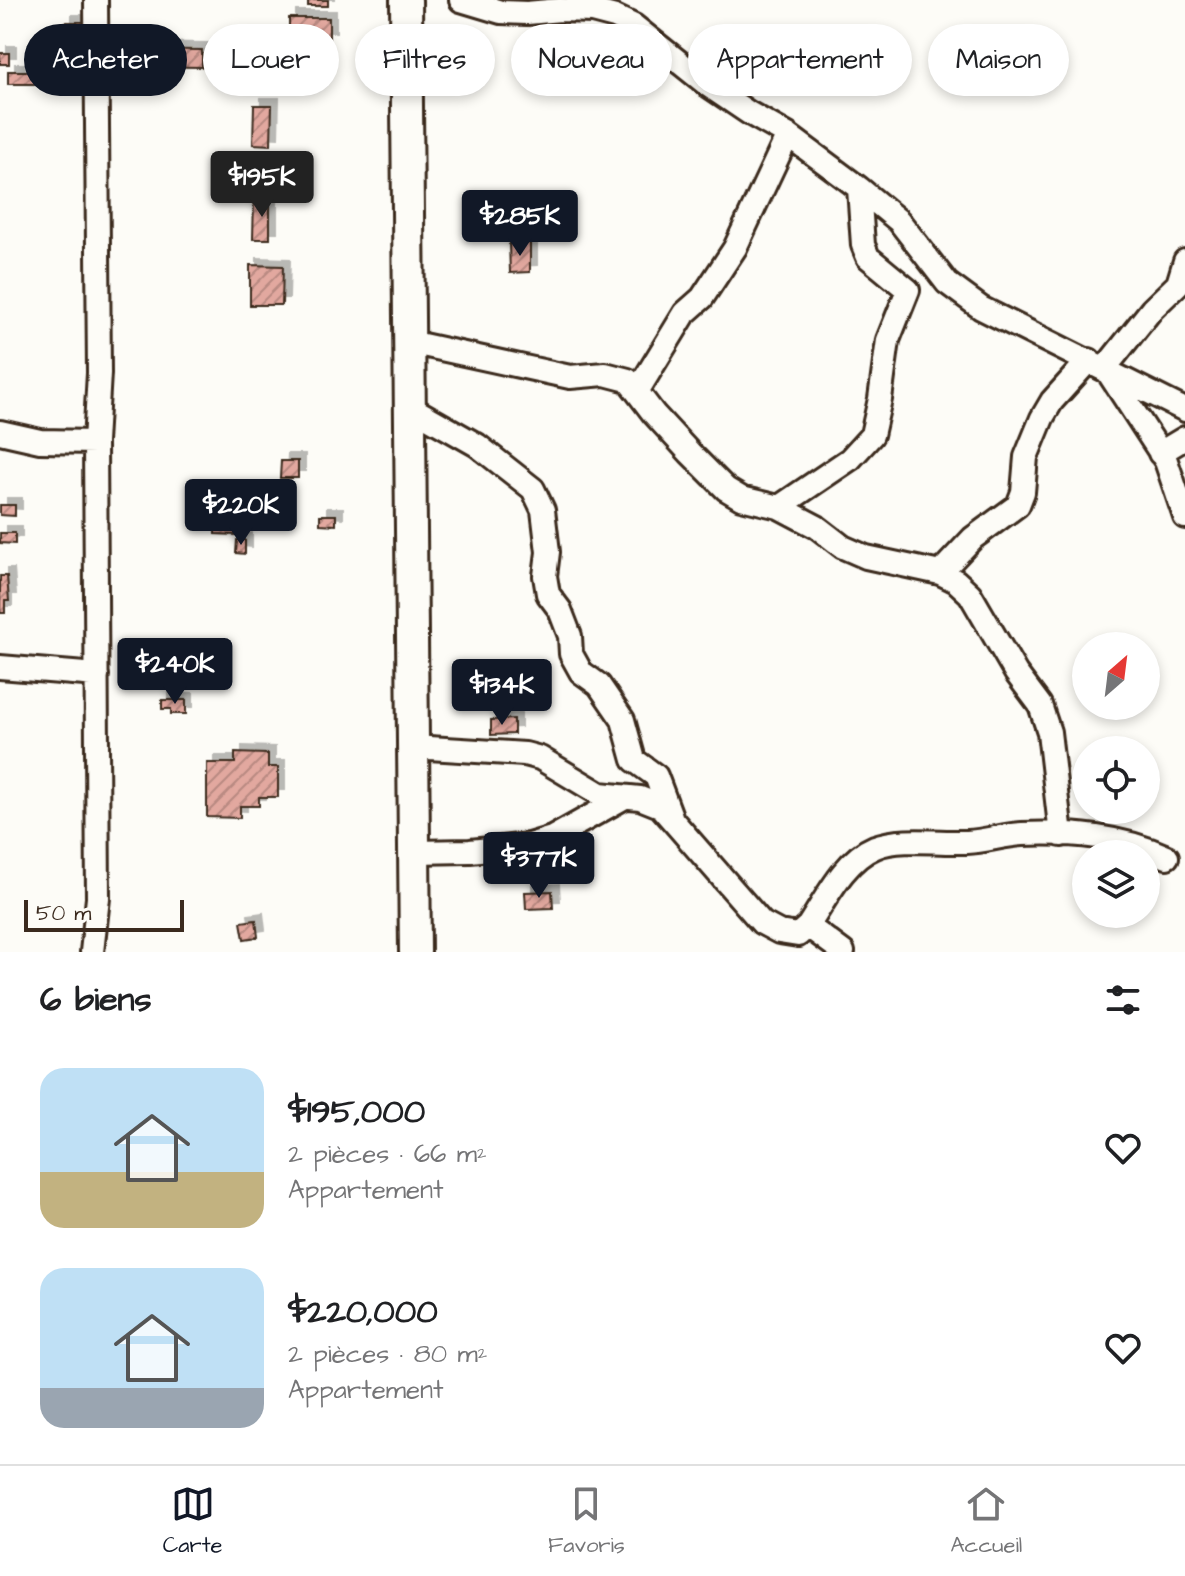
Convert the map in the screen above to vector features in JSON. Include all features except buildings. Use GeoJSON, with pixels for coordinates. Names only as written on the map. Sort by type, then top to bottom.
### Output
{"type":"FeatureCollection","features":[{"type":"Feature","properties":{"kind":"main road"},"geometry":{"type":"LineString","coordinates":[[406,0],[415,952]]}},
{"type":"Feature","properties":{"kind":"street"},"geometry":{"type":"LineString","coordinates":[[92,952],[98,898],[96,0]]}},
{"type":"Feature","properties":{"kind":"street"},"geometry":{"type":"LineString","coordinates":[[461,0],[501,12],[592,11],[634,26],[709,86],[788,135],[859,188],[899,221],[947,283],[981,308],[1185,410]]}},
{"type":"Feature","properties":{"kind":"street"},"geometry":{"type":"LineString","coordinates":[[638,390],[685,313],[702,298],[735,248],[788,135]]}},
{"type":"Feature","properties":{"kind":"street"},"geometry":{"type":"LineString","coordinates":[[859,188],[863,245],[868,257],[908,290],[947,283]]}},
{"type":"Feature","properties":{"kind":"street"},"geometry":{"type":"LineString","coordinates":[[940,573],[973,538],[1018,505],[1023,492],[1026,457],[1052,401],[1097,364],[1152,309],[1182,286],[1185,261]]}},
{"type":"Feature","properties":{"kind":"street"},"geometry":{"type":"LineString","coordinates":[[779,507],[850,459],[872,435],[888,340],[908,290]]}},
{"type":"Feature","properties":{"kind":"street"},"geometry":{"type":"LineString","coordinates":[[409,342],[570,377],[615,375],[628,380],[654,414],[726,489],[741,498],[779,507],[817,527],[843,547],[866,557],[940,573],[956,581],[970,594],[1016,673],[1040,705],[1049,732],[1061,835]]}},
{"type":"Feature","properties":{"kind":"street"},"geometry":{"type":"LineString","coordinates":[[1097,364],[1166,461],[1185,517]]}},
{"type":"Feature","properties":{"kind":"street"},"geometry":{"type":"LineString","coordinates":[[410,407],[477,445],[533,489],[543,510],[548,552],[545,576],[548,594],[560,610],[570,636],[571,654],[581,672],[599,685],[623,720],[634,760],[656,776],[674,822]]}},
{"type":"Feature","properties":{"kind":"street"},"geometry":{"type":"LineString","coordinates":[[0,432],[40,441],[95,442]]}},
{"type":"Feature","properties":{"kind":"street"},"geometry":{"type":"LineString","coordinates":[[1160,453],[1185,438]]}},
{"type":"Feature","properties":{"kind":"street"},"geometry":{"type":"LineString","coordinates":[[0,667],[97,675]]}},
{"type":"Feature","properties":{"kind":"street"},"geometry":{"type":"LineString","coordinates":[[413,747],[525,754],[540,758],[600,794],[640,798],[660,806],[762,923],[779,932],[798,935],[808,926],[855,859],[877,846],[908,842],[970,842],[1022,834],[1104,836],[1138,844],[1167,857]]}},
{"type":"Feature","properties":{"kind":"street"},"geometry":{"type":"LineString","coordinates":[[414,852],[470,851],[529,845],[552,838],[625,797]]}},
{"type":"Feature","properties":{"kind":"street"},"geometry":{"type":"LineString","coordinates":[[808,926],[843,952]]}}]}
